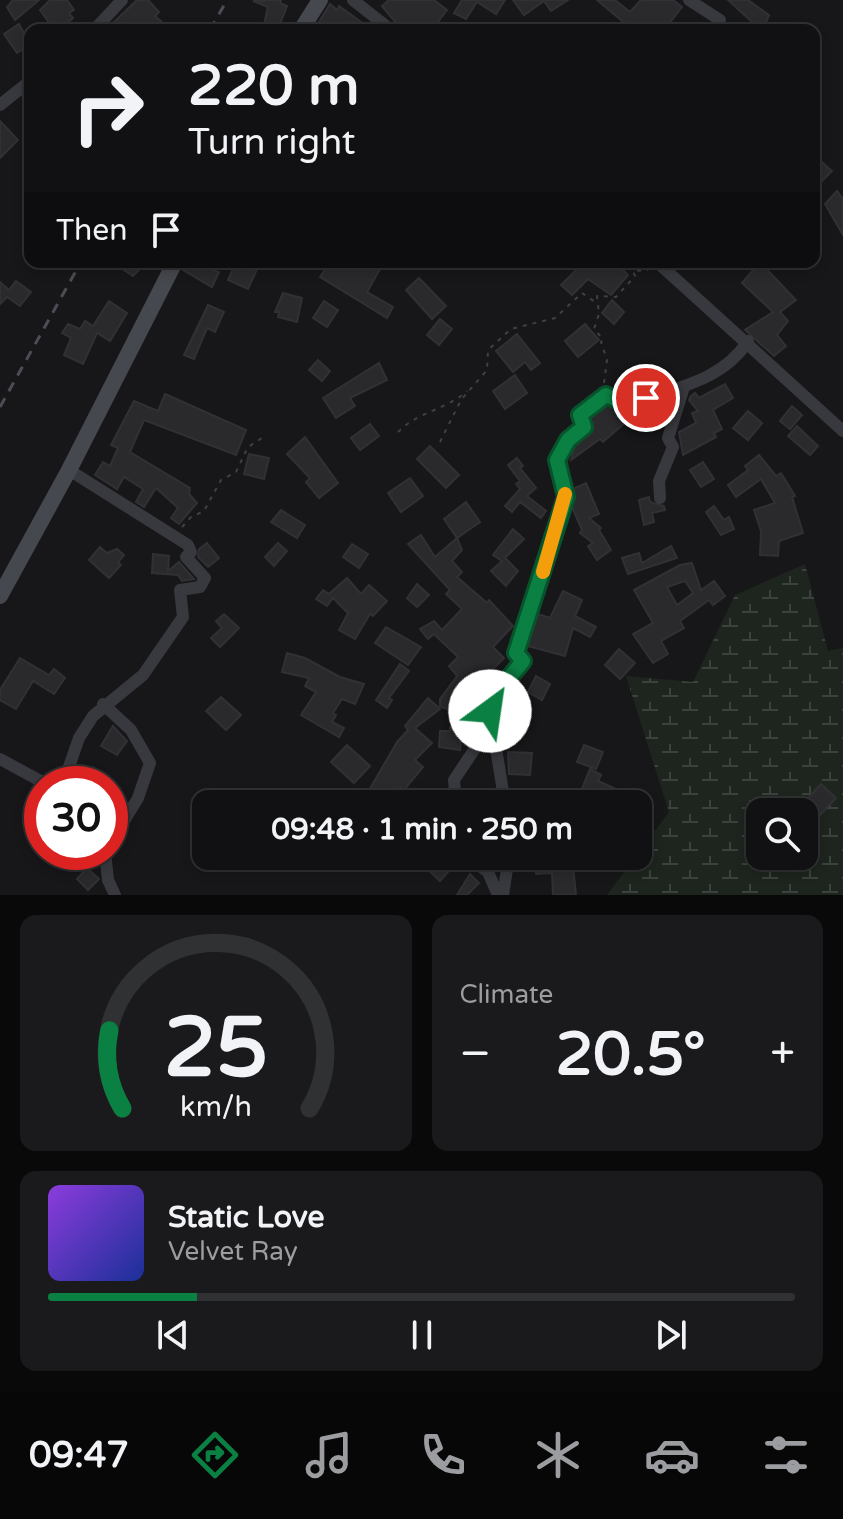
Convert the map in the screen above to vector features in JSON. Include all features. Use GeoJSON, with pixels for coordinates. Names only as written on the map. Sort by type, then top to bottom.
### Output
{"type":"FeatureCollection","features":[{"type":"Feature","properties":{"kind":"main road"},"geometry":{"type":"LineString","coordinates":[[305,24],[320,0]]}},
{"type":"Feature","properties":{"kind":"main road"},"geometry":{"type":"LineString","coordinates":[[0,596],[69,470],[172,268]]}},
{"type":"Feature","properties":{"kind":"street"},"geometry":{"type":"LineString","coordinates":[[100,24],[122,0]]}},
{"type":"Feature","properties":{"kind":"street"},"geometry":{"type":"LineString","coordinates":[[353,0],[383,24]]}},
{"type":"Feature","properties":{"kind":"street"},"geometry":{"type":"LineString","coordinates":[[689,0],[720,20]]}},
{"type":"Feature","properties":{"kind":"street"},"geometry":{"type":"LineString","coordinates":[[0,105],[24,86]]}},
{"type":"Feature","properties":{"kind":"street"},"geometry":{"type":"LineString","coordinates":[[663,268],[748,341],[843,431]]}},
{"type":"Feature","properties":{"kind":"street"},"geometry":{"type":"LineString","coordinates":[[502,790],[493,744],[492,702],[523,661],[516,653],[566,497],[557,460],[560,451],[584,427],[580,415],[606,395],[628,405],[684,387],[726,366],[748,341]]}},
{"type":"Feature","properties":{"kind":"street"},"geometry":{"type":"LineString","coordinates":[[660,498],[659,481],[673,447],[668,438],[684,387]]}},
{"type":"Feature","properties":{"kind":"street"},"geometry":{"type":"LineString","coordinates":[[69,470],[188,545],[191,552],[186,557],[205,578],[200,587],[180,590],[183,617],[153,664],[103,704],[79,738],[69,766]]}},
{"type":"Feature","properties":{"kind":"street"},"geometry":{"type":"LineString","coordinates":[[103,704],[125,723],[150,763],[138,798],[128,814]]}},
{"type":"Feature","properties":{"kind":"street"},"geometry":{"type":"LineString","coordinates":[[456,790],[456,775],[480,741],[493,744]]}},
{"type":"Feature","properties":{"kind":"street"},"geometry":{"type":"LineString","coordinates":[[0,759],[24,772]]}},
{"type":"Feature","properties":{"kind":"street"},"geometry":{"type":"LineString","coordinates":[[107,870],[115,895]]}},
{"type":"Feature","properties":{"kind":"street"},"geometry":{"type":"LineString","coordinates":[[485,870],[500,895]]}},
{"type":"Feature","properties":{"kind":"street"},"geometry":{"type":"LineString","coordinates":[[500,895],[506,870]]}},
{"type":"Feature","properties":{"kind":"path"},"geometry":{"type":"LineString","coordinates":[[602,389],[607,360],[601,342],[603,339],[594,329],[599,305],[597,296],[616,297],[635,276],[633,271],[646,268]]}},
{"type":"Feature","properties":{"kind":"path"},"geometry":{"type":"LineString","coordinates":[[440,442],[461,400],[487,370],[488,350],[511,329],[555,318],[582,293],[599,305]]}},
{"type":"Feature","properties":{"kind":"path"},"geometry":{"type":"LineString","coordinates":[[398,432],[408,421],[452,404],[474,385]]}},
{"type":"Feature","properties":{"kind":"path"},"geometry":{"type":"LineString","coordinates":[[175,526],[184,528],[191,517],[204,511],[221,480],[236,472],[248,447],[262,438]]}},
{"type":"Feature","properties":{"kind":"green space"},"geometry":{"type":"Polygon","coordinates":[[[805,564],[828,651],[843,648],[843,895],[607,895],[626,870],[652,870],[652,835],[669,812],[626,676],[693,682],[735,595],[805,564]]]}},
{"type":"Feature","properties":{"kind":"building"},"geometry":{"type":"Polygon","coordinates":[[[13,0],[39,0],[15,20],[7,7],[13,0]]]}},
{"type":"Feature","properties":{"kind":"building"},"geometry":{"type":"Polygon","coordinates":[[[50,0],[67,0],[74,10],[69,13],[73,18],[66,24],[50,24],[40,10],[50,0]]]}},
{"type":"Feature","properties":{"kind":"building"},"geometry":{"type":"Polygon","coordinates":[[[137,0],[148,0],[159,12],[155,16],[164,24],[116,24],[114,22],[137,0]]]}},
{"type":"Feature","properties":{"kind":"building"},"geometry":{"type":"Polygon","coordinates":[[[281,0],[280,3],[287,6],[280,24],[264,24],[268,7],[253,1],[281,0]]]}},
{"type":"Feature","properties":{"kind":"building"},"geometry":{"type":"Polygon","coordinates":[[[389,0],[434,0],[447,10],[438,22],[441,24],[397,24],[382,6],[389,0]]]}},
{"type":"Feature","properties":{"kind":"building"},"geometry":{"type":"Polygon","coordinates":[[[462,0],[505,0],[496,14],[477,2],[466,19],[454,13],[462,0]]]}},
{"type":"Feature","properties":{"kind":"building"},"geometry":{"type":"Polygon","coordinates":[[[513,0],[568,0],[551,11],[544,1],[524,15],[513,0]]]}},
{"type":"Feature","properties":{"kind":"building"},"geometry":{"type":"Polygon","coordinates":[[[597,0],[615,0],[630,12],[641,0],[673,0],[682,7],[669,24],[626,24],[597,0]]]}},
{"type":"Feature","properties":{"kind":"building"},"geometry":{"type":"Polygon","coordinates":[[[728,0],[748,0],[769,15],[765,24],[753,23],[728,0]]]}},
{"type":"Feature","properties":{"kind":"building"},"geometry":{"type":"Polygon","coordinates":[[[330,4],[337,10],[339,6],[364,24],[318,24],[330,4]]]}},
{"type":"Feature","properties":{"kind":"building"},"geometry":{"type":"Polygon","coordinates":[[[19,24],[24,34],[24,49],[17,53],[4,34],[19,24]]]}},
{"type":"Feature","properties":{"kind":"building"},"geometry":{"type":"Polygon","coordinates":[[[0,121],[18,140],[0,158],[0,121]]]}},
{"type":"Feature","properties":{"kind":"building"},"geometry":{"type":"Polygon","coordinates":[[[820,160],[832,171],[820,183],[820,160]]]}},
{"type":"Feature","properties":{"kind":"building"},"geometry":{"type":"Polygon","coordinates":[[[837,191],[843,199],[843,235],[825,204],[837,191]]]}},
{"type":"Feature","properties":{"kind":"building"},"geometry":{"type":"Polygon","coordinates":[[[121,268],[141,268],[133,276],[121,268]]]}},
{"type":"Feature","properties":{"kind":"building"},"geometry":{"type":"Polygon","coordinates":[[[206,268],[219,272],[212,287],[183,270],[206,268]]]}},
{"type":"Feature","properties":{"kind":"building"},"geometry":{"type":"Polygon","coordinates":[[[233,268],[258,268],[248,289],[228,280],[233,268]]]}},
{"type":"Feature","properties":{"kind":"building"},"geometry":{"type":"Polygon","coordinates":[[[326,268],[381,268],[367,292],[393,307],[387,318],[320,277],[326,268]]]}},
{"type":"Feature","properties":{"kind":"building"},"geometry":{"type":"Polygon","coordinates":[[[574,268],[621,268],[628,275],[611,295],[588,279],[572,295],[561,285],[576,270],[574,268]]]}},
{"type":"Feature","properties":{"kind":"building"},"geometry":{"type":"Polygon","coordinates":[[[755,268],[766,268],[796,300],[780,312],[788,321],[777,335],[786,346],[774,356],[745,330],[773,312],[742,283],[755,268]]]}},
{"type":"Feature","properties":{"kind":"building"},"geometry":{"type":"Polygon","coordinates":[[[419,278],[446,306],[432,319],[406,290],[419,278]]]}},
{"type":"Feature","properties":{"kind":"building"},"geometry":{"type":"Polygon","coordinates":[[[16,281],[31,292],[20,306],[7,297],[0,304],[0,282],[9,290],[16,281]]]}},
{"type":"Feature","properties":{"kind":"building"},"geometry":{"type":"Polygon","coordinates":[[[283,293],[302,298],[297,322],[278,317],[279,312],[275,312],[283,293]]]}},
{"type":"Feature","properties":{"kind":"building"},"geometry":{"type":"Polygon","coordinates":[[[612,300],[624,312],[614,324],[602,313],[612,300]]]}},
{"type":"Feature","properties":{"kind":"building"},"geometry":{"type":"Polygon","coordinates":[[[109,301],[127,313],[110,341],[97,333],[83,364],[64,355],[71,338],[62,333],[68,324],[80,329],[85,321],[93,326],[109,301]]]}},
{"type":"Feature","properties":{"kind":"building"},"geometry":{"type":"Polygon","coordinates":[[[324,301],[338,310],[327,327],[313,318],[324,301]]]}},
{"type":"Feature","properties":{"kind":"building"},"geometry":{"type":"Polygon","coordinates":[[[208,305],[224,312],[215,332],[207,328],[194,359],[184,355],[208,305]]]}},
{"type":"Feature","properties":{"kind":"building"},"geometry":{"type":"Polygon","coordinates":[[[440,319],[452,329],[439,345],[427,335],[440,319]]]}},
{"type":"Feature","properties":{"kind":"building"},"geometry":{"type":"Polygon","coordinates":[[[585,324],[599,340],[578,357],[565,341],[585,324]]]}},
{"type":"Feature","properties":{"kind":"building"},"geometry":{"type":"Polygon","coordinates":[[[517,334],[540,363],[531,370],[525,362],[513,372],[496,351],[517,334]]]}},
{"type":"Feature","properties":{"kind":"building"},"geometry":{"type":"Polygon","coordinates":[[[318,360],[330,371],[322,381],[309,370],[318,360]]]}},
{"type":"Feature","properties":{"kind":"building"},"geometry":{"type":"Polygon","coordinates":[[[379,363],[387,380],[350,398],[355,406],[336,418],[323,398],[379,363]]]}},
{"type":"Feature","properties":{"kind":"building"},"geometry":{"type":"Polygon","coordinates":[[[515,375],[527,393],[505,409],[493,391],[515,375]]]}},
{"type":"Feature","properties":{"kind":"building"},"geometry":{"type":"Polygon","coordinates":[[[725,384],[733,398],[713,410],[722,429],[714,433],[716,437],[683,455],[679,432],[696,423],[692,413],[698,411],[689,400],[691,396],[695,393],[699,398],[725,384]]]}},
{"type":"Feature","properties":{"kind":"building"},"geometry":{"type":"Polygon","coordinates":[[[165,394],[246,430],[236,455],[144,420],[130,452],[190,488],[189,494],[197,503],[179,524],[171,518],[178,508],[156,488],[144,507],[136,502],[143,489],[124,477],[117,489],[95,475],[103,462],[110,466],[118,448],[111,445],[134,401],[158,411],[165,394]]]}},
{"type":"Feature","properties":{"kind":"building"},"geometry":{"type":"Polygon","coordinates":[[[607,405],[626,413],[621,417],[626,422],[603,442],[600,439],[571,460],[575,446],[592,430],[591,418],[607,405]]]}},
{"type":"Feature","properties":{"kind":"building"},"geometry":{"type":"Polygon","coordinates":[[[792,406],[802,415],[790,429],[780,421],[792,406]]]}},
{"type":"Feature","properties":{"kind":"building"},"geometry":{"type":"Polygon","coordinates":[[[748,411],[762,423],[748,440],[733,428],[748,411]]]}},
{"type":"Feature","properties":{"kind":"building"},"geometry":{"type":"Polygon","coordinates":[[[370,424],[379,436],[360,450],[351,438],[370,424]]]}},
{"type":"Feature","properties":{"kind":"building"},"geometry":{"type":"Polygon","coordinates":[[[797,426],[818,446],[810,455],[788,436],[797,426]]]}},
{"type":"Feature","properties":{"kind":"building"},"geometry":{"type":"Polygon","coordinates":[[[305,437],[338,483],[319,498],[306,482],[310,478],[287,454],[305,437]]]}},
{"type":"Feature","properties":{"kind":"building"},"geometry":{"type":"Polygon","coordinates":[[[430,446],[459,475],[446,488],[417,459],[430,446]]]}},
{"type":"Feature","properties":{"kind":"building"},"geometry":{"type":"Polygon","coordinates":[[[249,454],[269,458],[264,479],[244,474],[249,454]]]}},
{"type":"Feature","properties":{"kind":"building"},"geometry":{"type":"Polygon","coordinates":[[[759,455],[776,476],[781,473],[795,496],[792,497],[803,533],[779,541],[778,556],[760,555],[761,531],[754,510],[775,503],[761,479],[736,497],[728,485],[748,470],[745,466],[759,455]]]}},
{"type":"Feature","properties":{"kind":"building"},"geometry":{"type":"Polygon","coordinates":[[[517,458],[523,466],[520,468],[536,488],[527,496],[546,511],[541,518],[520,502],[512,512],[505,506],[520,489],[516,484],[520,481],[508,465],[517,458]]]}},
{"type":"Feature","properties":{"kind":"building"},"geometry":{"type":"Polygon","coordinates":[[[703,462],[714,479],[701,487],[690,470],[703,462]]]}},
{"type":"Feature","properties":{"kind":"building"},"geometry":{"type":"Polygon","coordinates":[[[410,478],[423,496],[401,512],[388,493],[410,478]]]}},
{"type":"Feature","properties":{"kind":"building"},"geometry":{"type":"Polygon","coordinates":[[[586,483],[599,514],[589,518],[601,528],[599,530],[611,550],[597,560],[588,546],[593,543],[580,533],[582,530],[572,507],[573,489],[586,483]]]}},
{"type":"Feature","properties":{"kind":"building"},"geometry":{"type":"Polygon","coordinates":[[[649,497],[650,502],[664,506],[665,510],[652,513],[654,522],[644,525],[639,500],[649,497]]]}},
{"type":"Feature","properties":{"kind":"building"},"geometry":{"type":"Polygon","coordinates":[[[466,502],[480,522],[457,538],[444,519],[466,502]]]}},
{"type":"Feature","properties":{"kind":"building"},"geometry":{"type":"Polygon","coordinates":[[[714,506],[724,520],[729,517],[734,529],[721,535],[706,512],[714,506]]]}},
{"type":"Feature","properties":{"kind":"building"},"geometry":{"type":"Polygon","coordinates":[[[281,510],[305,525],[297,538],[271,522],[281,510]]]}},
{"type":"Feature","properties":{"kind":"building"},"geometry":{"type":"Polygon","coordinates":[[[513,529],[524,539],[505,558],[518,571],[506,586],[491,571],[502,561],[493,555],[513,529]]]}},
{"type":"Feature","properties":{"kind":"building"},"geometry":{"type":"Polygon","coordinates":[[[421,535],[435,557],[457,538],[462,550],[452,561],[462,572],[457,577],[487,603],[489,600],[513,626],[493,647],[504,658],[472,690],[469,687],[457,704],[470,711],[467,718],[440,706],[440,699],[457,676],[449,666],[458,657],[434,634],[428,639],[420,629],[434,621],[442,630],[462,609],[446,594],[450,590],[408,544],[421,535]]]}},
{"type":"Feature","properties":{"kind":"building"},"geometry":{"type":"Polygon","coordinates":[[[207,543],[219,558],[208,567],[198,557],[199,549],[207,543]]]}},
{"type":"Feature","properties":{"kind":"building"},"geometry":{"type":"Polygon","coordinates":[[[278,543],[287,551],[274,566],[265,557],[278,543]]]}},
{"type":"Feature","properties":{"kind":"building"},"geometry":{"type":"Polygon","coordinates":[[[352,544],[368,554],[359,568],[343,557],[352,544]]]}},
{"type":"Feature","properties":{"kind":"building"},"geometry":{"type":"Polygon","coordinates":[[[671,546],[677,558],[628,574],[622,558],[639,553],[642,563],[671,546]]]}},
{"type":"Feature","properties":{"kind":"building"},"geometry":{"type":"Polygon","coordinates":[[[100,547],[107,553],[117,549],[124,555],[118,562],[121,565],[109,578],[89,560],[100,547]]]}},
{"type":"Feature","properties":{"kind":"building"},"geometry":{"type":"Polygon","coordinates":[[[153,554],[169,556],[168,571],[179,562],[194,579],[182,581],[178,575],[152,573],[153,554]]]}},
{"type":"Feature","properties":{"kind":"building"},"geometry":{"type":"Polygon","coordinates":[[[692,563],[701,590],[714,581],[725,596],[713,605],[709,600],[680,621],[684,628],[661,641],[668,654],[653,663],[633,634],[653,623],[634,590],[680,565],[692,563]],[[685,581],[667,587],[677,605],[693,593],[685,581]]]}},
{"type":"Feature","properties":{"kind":"building"},"geometry":{"type":"Polygon","coordinates":[[[347,578],[361,594],[369,585],[387,601],[373,616],[370,614],[355,639],[339,630],[348,613],[333,598],[327,606],[316,599],[323,590],[329,594],[347,578]]]}},
{"type":"Feature","properties":{"kind":"building"},"geometry":{"type":"Polygon","coordinates":[[[417,584],[429,595],[417,607],[407,598],[417,584]]]}},
{"type":"Feature","properties":{"kind":"building"},"geometry":{"type":"Polygon","coordinates":[[[563,591],[582,600],[575,616],[596,627],[590,637],[573,628],[565,656],[528,646],[538,614],[550,618],[563,591]]]}},
{"type":"Feature","properties":{"kind":"building"},"geometry":{"type":"Polygon","coordinates":[[[224,614],[239,628],[220,647],[211,638],[222,628],[216,621],[224,614]]]}},
{"type":"Feature","properties":{"kind":"building"},"geometry":{"type":"Polygon","coordinates":[[[386,627],[421,647],[408,665],[375,643],[386,627]]]}},
{"type":"Feature","properties":{"kind":"building"},"geometry":{"type":"Polygon","coordinates":[[[619,649],[635,663],[620,679],[605,665],[619,649]]]}},
{"type":"Feature","properties":{"kind":"building"},"geometry":{"type":"Polygon","coordinates":[[[287,653],[305,658],[340,677],[364,684],[355,704],[342,699],[333,713],[336,715],[332,722],[344,728],[339,737],[301,715],[316,692],[305,686],[309,678],[282,672],[287,653]]]}},
{"type":"Feature","properties":{"kind":"building"},"geometry":{"type":"Polygon","coordinates":[[[20,658],[49,675],[54,669],[65,678],[54,694],[33,681],[16,709],[0,700],[0,690],[20,658]]]}},
{"type":"Feature","properties":{"kind":"building"},"geometry":{"type":"Polygon","coordinates":[[[400,664],[409,671],[389,698],[392,700],[387,708],[376,700],[400,664]]]}},
{"type":"Feature","properties":{"kind":"building"},"geometry":{"type":"Polygon","coordinates":[[[536,676],[550,684],[542,700],[528,692],[536,676]]]}},
{"type":"Feature","properties":{"kind":"building"},"geometry":{"type":"Polygon","coordinates":[[[221,697],[241,715],[226,730],[206,711],[221,697]]]}},
{"type":"Feature","properties":{"kind":"building"},"geometry":{"type":"Polygon","coordinates":[[[428,698],[440,709],[415,728],[432,743],[415,760],[423,767],[404,790],[400,787],[398,790],[369,790],[397,742],[408,730],[405,726],[428,698]]]}},
{"type":"Feature","properties":{"kind":"building"},"geometry":{"type":"Polygon","coordinates":[[[113,726],[127,741],[117,755],[101,746],[113,726]]]}},
{"type":"Feature","properties":{"kind":"building"},"geometry":{"type":"Polygon","coordinates":[[[450,727],[462,727],[460,750],[439,747],[440,731],[450,731],[450,727]]]}},
{"type":"Feature","properties":{"kind":"building"},"geometry":{"type":"Polygon","coordinates":[[[347,745],[370,766],[354,783],[331,762],[347,745]]]}},
{"type":"Feature","properties":{"kind":"building"},"geometry":{"type":"Polygon","coordinates":[[[584,745],[603,752],[596,769],[577,762],[584,745]]]}},
{"type":"Feature","properties":{"kind":"building"},"geometry":{"type":"Polygon","coordinates":[[[508,752],[532,753],[530,775],[509,774],[508,752]]]}},
{"type":"Feature","properties":{"kind":"building"},"geometry":{"type":"Polygon","coordinates":[[[590,769],[601,775],[598,781],[614,788],[613,790],[581,790],[590,769]]]}},
{"type":"Feature","properties":{"kind":"building"},"geometry":{"type":"Polygon","coordinates":[[[821,784],[836,798],[818,817],[818,798],[808,798],[821,784]]]}},
{"type":"Feature","properties":{"kind":"building"},"geometry":{"type":"Polygon","coordinates":[[[89,870],[99,879],[88,890],[77,879],[89,870]]]}},
{"type":"Feature","properties":{"kind":"building"},"geometry":{"type":"Polygon","coordinates":[[[428,870],[450,870],[440,881],[428,870]]]}},
{"type":"Feature","properties":{"kind":"building"},"geometry":{"type":"Polygon","coordinates":[[[536,870],[573,870],[576,895],[553,895],[552,873],[536,874],[536,870]]]}},
{"type":"Feature","properties":{"kind":"building"},"geometry":{"type":"Polygon","coordinates":[[[470,874],[479,883],[467,895],[457,895],[470,874]]]}},
{"type":"Feature","properties":{"kind":"railway"},"geometry":{"type":"LineString","coordinates":[[213,24],[227,0]]}},
{"type":"Feature","properties":{"kind":"railway"},"geometry":{"type":"LineString","coordinates":[[0,407],[78,268]]}},
{"type":"Feature","properties":{"kind":"slow traffic"},"geometry":{"type":"LineString","coordinates":[[543,572],[565,494]]}},
{"type":"Feature","properties":{"kind":"route"},"geometry":{"type":"LineString","coordinates":[[490,711],[496,694],[523,661],[516,653],[524,637],[566,497],[557,460],[560,451],[584,427],[580,415],[595,401],[606,395],[628,405],[646,398]]}}]}
